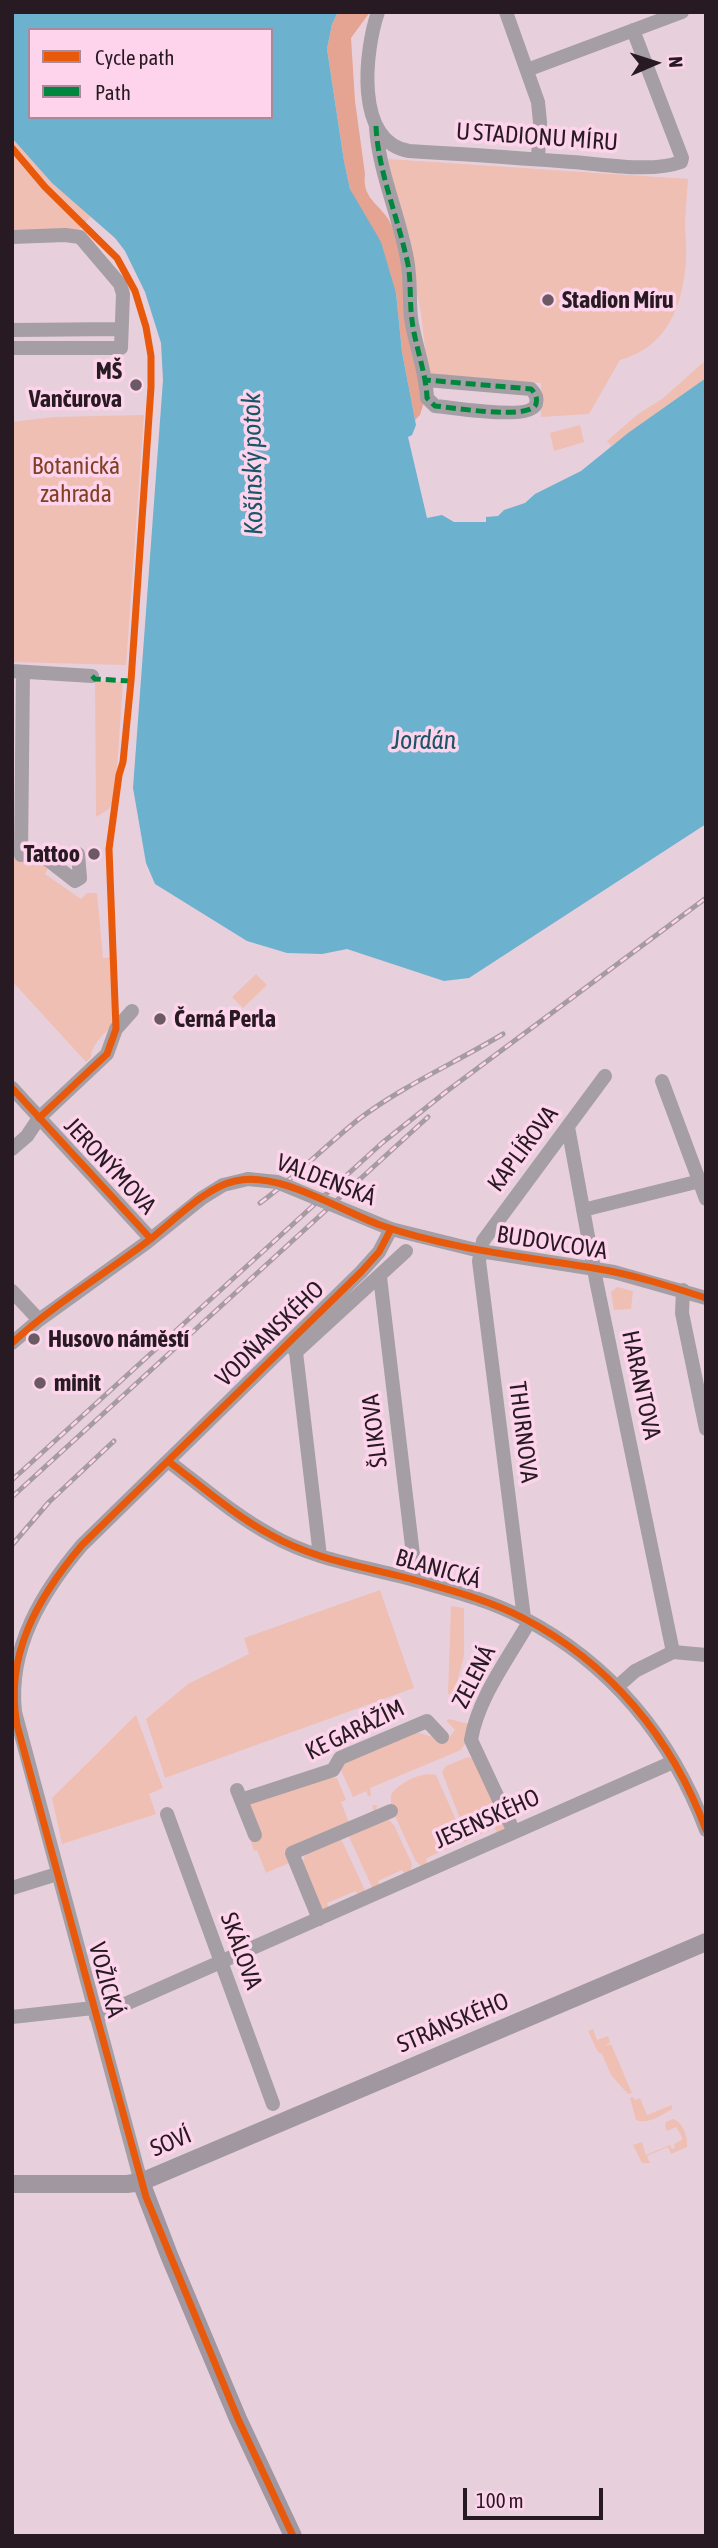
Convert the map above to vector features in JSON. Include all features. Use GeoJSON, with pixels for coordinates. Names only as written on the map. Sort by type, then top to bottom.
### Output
{"type":"FeatureCollection","features":[{"type":"Feature","properties":{"kind":"main road","name":"STRÁNSKÉHO"},"geometry":{"type":"LineString","coordinates":[[219,2148],[706,1942]]}},
{"type":"Feature","properties":{"kind":"main road","name":"SOVÍ"},"geometry":{"type":"LineString","coordinates":[[141,2182],[219,2148]]}},
{"type":"Feature","properties":{"kind":"main road"},"geometry":{"type":"LineString","coordinates":[[12,2184],[141,2182]]}},
{"type":"Feature","properties":{"kind":"main road","name":"VOŽICKÁ"},"geometry":{"type":"LineString","coordinates":[[141,2182],[238,2419],[293,2536]]}},
{"type":"Feature","properties":{"kind":"street"},"geometry":{"type":"LineString","coordinates":[[377,12],[367,69],[370,100],[376,125],[377,152],[407,259],[411,319],[426,380],[426,398],[435,406],[506,413],[528,411],[535,407],[537,401],[531,389],[426,380]]}},
{"type":"Feature","properties":{"kind":"street"},"geometry":{"type":"LineString","coordinates":[[506,12],[539,109],[538,159]]}},
{"type":"Feature","properties":{"kind":"street"},"geometry":{"type":"LineString","coordinates":[[527,70],[682,12]]}},
{"type":"Feature","properties":{"kind":"street","name":"U STADIONU MÍRU"},"geometry":{"type":"LineString","coordinates":[[376,125],[385,140],[404,150],[638,166],[665,166],[681,161],[633,30]]}},
{"type":"Feature","properties":{"kind":"street"},"geometry":{"type":"LineString","coordinates":[[12,237],[80,237],[120,284],[123,294],[121,348],[12,348]]}},
{"type":"Feature","properties":{"kind":"street"},"geometry":{"type":"LineString","coordinates":[[12,330],[121,329]]}},
{"type":"Feature","properties":{"kind":"street"},"geometry":{"type":"LineString","coordinates":[[43,856],[17,855],[18,672],[92,676]]}},
{"type":"Feature","properties":{"kind":"street"},"geometry":{"type":"LineString","coordinates":[[12,1149],[27,1136],[39,1118],[107,1054],[116,1029],[132,1011]]}},
{"type":"Feature","properties":{"kind":"street","name":"KAPLÍŘOVA"},"geometry":{"type":"LineString","coordinates":[[480,1251],[483,1241],[605,1076]]}},
{"type":"Feature","properties":{"kind":"street"},"geometry":{"type":"LineString","coordinates":[[662,1081],[706,1199]]}},
{"type":"Feature","properties":{"kind":"street","name":"JERONÝMOVA"},"geometry":{"type":"LineString","coordinates":[[12,1088],[151,1239]]}},
{"type":"Feature","properties":{"kind":"street","name":"HARANTOVA"},"geometry":{"type":"LineString","coordinates":[[568,1126],[594,1268],[673,1652]]}},
{"type":"Feature","properties":{"kind":"street","name":"VALDENSKÁ"},"geometry":{"type":"LineString","coordinates":[[39,1320],[223,1185],[248,1179],[277,1182],[391,1229]]}},
{"type":"Feature","properties":{"kind":"street"},"geometry":{"type":"LineString","coordinates":[[583,1210],[699,1181]]}},
{"type":"Feature","properties":{"kind":"street","name":"BUDOVCOVA"},"geometry":{"type":"LineString","coordinates":[[391,1229],[480,1251],[594,1268],[706,1298]]}},
{"type":"Feature","properties":{"kind":"street","name":"VODŇANSKÉHO"},"geometry":{"type":"LineString","coordinates":[[293,1348],[374,1258],[391,1229]]}},
{"type":"Feature","properties":{"kind":"street","name":"VODŇANSKÉHO"},"geometry":{"type":"LineString","coordinates":[[168,1461],[293,1348],[380,1277],[406,1251]]}},
{"type":"Feature","properties":{"kind":"street","name":"THURNOVA"},"geometry":{"type":"LineString","coordinates":[[480,1251],[479,1261],[526,1620]]}},
{"type":"Feature","properties":{"kind":"street","name":"ŠLIKOVA"},"geometry":{"type":"LineString","coordinates":[[380,1277],[416,1580]]}},
{"type":"Feature","properties":{"kind":"street"},"geometry":{"type":"LineString","coordinates":[[683,1290],[682,1313],[706,1429]]}},
{"type":"Feature","properties":{"kind":"street"},"geometry":{"type":"LineString","coordinates":[[12,1292],[39,1320],[12,1343]]}},
{"type":"Feature","properties":{"kind":"street"},"geometry":{"type":"LineString","coordinates":[[293,1348],[320,1556]]}},
{"type":"Feature","properties":{"kind":"street","name":"BLANICKÁ"},"geometry":{"type":"LineString","coordinates":[[168,1461],[271,1536],[320,1556],[416,1580],[483,1601],[526,1620],[573,1647],[617,1687],[651,1728],[693,1795],[706,1830]]}},
{"type":"Feature","properties":{"kind":"street","name":"VOŽICKÁ"},"geometry":{"type":"LineString","coordinates":[[141,2182],[15,1712],[13,1686],[16,1663],[32,1620],[61,1570],[82,1545],[168,1461]]}},
{"type":"Feature","properties":{"kind":"street","name":"ZELENÁ"},"geometry":{"type":"LineString","coordinates":[[514,1832],[471,1740],[474,1725],[526,1620]]}},
{"type":"Feature","properties":{"kind":"street"},"geometry":{"type":"LineString","coordinates":[[617,1687],[635,1671],[673,1652],[706,1655]]}},
{"type":"Feature","properties":{"kind":"street","name":"KE GARÁŽÍM"},"geometry":{"type":"LineString","coordinates":[[255,1835],[239,1795],[333,1770],[340,1758],[427,1721],[442,1737]]}},
{"type":"Feature","properties":{"kind":"street","name":"JESENSKÉHO"},"geometry":{"type":"LineString","coordinates":[[12,2017],[95,2013],[221,1962],[673,1762]]}},
{"type":"Feature","properties":{"kind":"street"},"geometry":{"type":"LineString","coordinates":[[319,1919],[292,1853],[391,1811]]}},
{"type":"Feature","properties":{"kind":"street","name":"SKÁLOVA"},"geometry":{"type":"LineString","coordinates":[[167,1814],[272,2104]]}},
{"type":"Feature","properties":{"kind":"street"},"geometry":{"type":"LineString","coordinates":[[12,1888],[57,1874]]}},
{"type":"Feature","properties":{"kind":"green space"},"geometry":{"type":"Polygon","coordinates":[[[12,138],[52,183],[91,216],[78,231],[12,234],[12,138]]]}},
{"type":"Feature","properties":{"kind":"green space","name":"Stadion Míru"},"geometry":{"type":"Polygon","coordinates":[[[388,159],[688,179],[684,277],[670,322],[650,345],[620,360],[589,414],[541,417],[541,383],[428,375],[421,313],[388,159]]]}},
{"type":"Feature","properties":{"kind":"green space"},"geometry":{"type":"Polygon","coordinates":[[[706,360],[706,378],[611,446],[607,441],[638,414],[662,399],[706,360]]]}},
{"type":"Feature","properties":{"kind":"green space","name":"Botanická zahrada"},"geometry":{"type":"Polygon","coordinates":[[[144,415],[126,665],[12,662],[12,422],[54,417],[144,415]]]}},
{"type":"Feature","properties":{"kind":"green space"},"geometry":{"type":"Polygon","coordinates":[[[580,425],[584,442],[554,451],[550,433],[580,425]]]}},
{"type":"Feature","properties":{"kind":"green space"},"geometry":{"type":"Polygon","coordinates":[[[95,681],[123,682],[118,792],[109,809],[96,817],[95,681]]]}},
{"type":"Feature","properties":{"kind":"green space"},"geometry":{"type":"Polygon","coordinates":[[[32,858],[48,868],[45,874],[81,899],[87,893],[97,893],[103,958],[113,957],[118,1020],[97,1042],[86,1062],[12,981],[13,859],[32,858]]]}},
{"type":"Feature","properties":{"kind":"green space"},"geometry":{"type":"Polygon","coordinates":[[[256,974],[267,985],[243,1008],[232,997],[256,974]]]}},
{"type":"Feature","properties":{"kind":"green space"},"geometry":{"type":"Polygon","coordinates":[[[617,1287],[633,1291],[631,1309],[614,1310],[611,1292],[617,1287]]]}},
{"type":"Feature","properties":{"kind":"green space"},"geometry":{"type":"Polygon","coordinates":[[[380,1590],[414,1688],[165,1778],[146,1719],[188,1684],[249,1654],[244,1638],[380,1590]]]}},
{"type":"Feature","properties":{"kind":"green space"},"geometry":{"type":"Polygon","coordinates":[[[451,1606],[464,1608],[464,1656],[454,1694],[448,1694],[451,1606]]]}},
{"type":"Feature","properties":{"kind":"green space"},"geometry":{"type":"Polygon","coordinates":[[[136,1715],[163,1788],[149,1794],[156,1814],[62,1844],[52,1798],[136,1715]]]}},
{"type":"Feature","properties":{"kind":"green space"},"geometry":{"type":"Polygon","coordinates":[[[446,1720],[469,1724],[466,1742],[461,1750],[370,1788],[369,1797],[366,1791],[353,1797],[341,1770],[343,1762],[414,1733],[446,1741],[455,1730],[446,1720]]]}},
{"type":"Feature","properties":{"kind":"green space"},"geometry":{"type":"Polygon","coordinates":[[[468,1757],[475,1759],[505,1828],[498,1835],[495,1828],[431,1856],[426,1859],[428,1866],[421,1866],[415,1860],[391,1807],[391,1795],[411,1779],[436,1775],[464,1838],[467,1837],[442,1772],[446,1766],[468,1757]]]}},
{"type":"Feature","properties":{"kind":"green space"},"geometry":{"type":"Polygon","coordinates":[[[328,1778],[337,1778],[346,1800],[341,1802],[349,1823],[374,1813],[372,1805],[377,1805],[376,1813],[284,1851],[289,1863],[266,1873],[250,1839],[249,1803],[328,1778]]]}},
{"type":"Feature","properties":{"kind":"green space"},"geometry":{"type":"Polygon","coordinates":[[[387,1818],[394,1825],[412,1864],[411,1870],[405,1876],[402,1870],[378,1881],[380,1888],[372,1887],[349,1837],[351,1833],[387,1818]]]}},
{"type":"Feature","properties":{"kind":"green space"},"geometry":{"type":"Polygon","coordinates":[[[341,1839],[365,1890],[359,1897],[356,1891],[327,1903],[330,1910],[322,1909],[302,1863],[306,1853],[341,1839]]]}},
{"type":"Feature","properties":{"kind":"green space"},"geometry":{"type":"Polygon","coordinates":[[[593,2029],[597,2040],[608,2036],[610,2042],[605,2046],[611,2044],[632,2093],[628,2094],[611,2075],[588,2031],[593,2029]]]}},
{"type":"Feature","properties":{"kind":"green space"},"geometry":{"type":"Polygon","coordinates":[[[630,2098],[635,2100],[640,2098],[647,2115],[672,2105],[672,2109],[650,2120],[636,2120],[630,2098]]]}},
{"type":"Feature","properties":{"kind":"green space"},"geometry":{"type":"Polygon","coordinates":[[[673,2119],[680,2123],[684,2130],[687,2147],[671,2154],[668,2147],[647,2156],[650,2163],[642,2163],[633,2145],[642,2142],[646,2155],[670,2145],[672,2149],[675,2148],[674,2144],[682,2140],[676,2127],[667,2131],[666,2122],[673,2119]]]}},
{"type":"Feature","properties":{"kind":"shaded area"},"geometry":{"type":"Polygon","coordinates":[[[338,12],[370,12],[351,38],[355,101],[367,191],[390,221],[408,293],[424,402],[420,415],[415,420],[402,352],[396,293],[350,189],[344,161],[327,49],[332,24],[338,12]]]}},
{"type":"Feature","properties":{"kind":"water","name":"Jordán"},"geometry":{"type":"Polygon","coordinates":[[[12,12],[338,12],[332,24],[327,49],[344,161],[350,189],[381,242],[396,293],[402,352],[416,425],[412,435],[408,437],[427,518],[442,515],[454,522],[486,522],[486,517],[498,516],[504,510],[525,503],[535,494],[581,471],[628,433],[706,378],[706,824],[469,978],[444,981],[347,949],[322,954],[287,953],[247,941],[155,884],[146,863],[133,788],[163,380],[161,343],[145,292],[125,251],[115,238],[52,183],[12,138],[12,12]]]}},
{"type":"Feature","properties":{"kind":"railway"},"geometry":{"type":"LineString","coordinates":[[12,1480],[382,1143],[447,1091],[706,898]]}},
{"type":"Feature","properties":{"kind":"railway"},"geometry":{"type":"LineString","coordinates":[[260,1203],[346,1129],[376,1107],[503,1034]]}},
{"type":"Feature","properties":{"kind":"railway"},"geometry":{"type":"LineString","coordinates":[[12,1497],[428,1117]]}},
{"type":"Feature","properties":{"kind":"railway"},"geometry":{"type":"LineString","coordinates":[[12,1545],[49,1502],[114,1441]]}},
{"type":"Feature","properties":{"kind":"marked path"},"geometry":{"type":"LineString","coordinates":[[376,126],[384,175],[408,264],[412,320],[427,398],[435,406],[506,412],[531,409],[537,402],[531,389],[426,380]]}},
{"type":"Feature","properties":{"kind":"marked path"},"geometry":{"type":"LineString","coordinates":[[92,676],[95,679],[131,681]]}},
{"type":"Feature","properties":{"kind":"cycle path"},"geometry":{"type":"LineString","coordinates":[[12,148],[45,187],[117,258],[135,291],[151,356],[131,681],[123,762],[109,849],[116,1029],[107,1054],[39,1118]]}},
{"type":"Feature","properties":{"kind":"cycle path"},"geometry":{"type":"LineString","coordinates":[[12,1088],[151,1239]]}},
{"type":"Feature","properties":{"kind":"cycle path"},"geometry":{"type":"LineString","coordinates":[[12,1343],[199,1199],[223,1185],[252,1179],[289,1186],[380,1225],[432,1240],[607,1271],[706,1298]]}},
{"type":"Feature","properties":{"kind":"cycle path"},"geometry":{"type":"LineString","coordinates":[[293,2536],[238,2419],[146,2197],[17,1725],[15,1675],[20,1651],[39,1606],[51,1585],[82,1545],[361,1272],[379,1252],[391,1229]]}},
{"type":"Feature","properties":{"kind":"cycle path"},"geometry":{"type":"LineString","coordinates":[[168,1461],[244,1519],[288,1544],[324,1557],[485,1601],[554,1636],[584,1657],[610,1681],[656,1734],[692,1796],[706,1830]]}},
{"type":"Feature","properties":{"kind":"place","name":"Stadion Míru"},"geometry":{"type":"Point","coordinates":[548,300]}},
{"type":"Feature","properties":{"kind":"place","name":"MŠ Vančurova"},"geometry":{"type":"Point","coordinates":[136,385]}},
{"type":"Feature","properties":{"kind":"place","name":"Tattoo"},"geometry":{"type":"Point","coordinates":[94,854]}},
{"type":"Feature","properties":{"kind":"place","name":"Černá Perla"},"geometry":{"type":"Point","coordinates":[160,1019]}},
{"type":"Feature","properties":{"kind":"place","name":"Husovo náměstí"},"geometry":{"type":"Point","coordinates":[34,1339]}},
{"type":"Feature","properties":{"kind":"place","name":"minit"},"geometry":{"type":"Point","coordinates":[40,1383]}},
{"type":"Feature","properties":{"kind":"water label","name":"Košínský potok"},"geometry":{"type":"Point","coordinates":[253,464]}}]}
